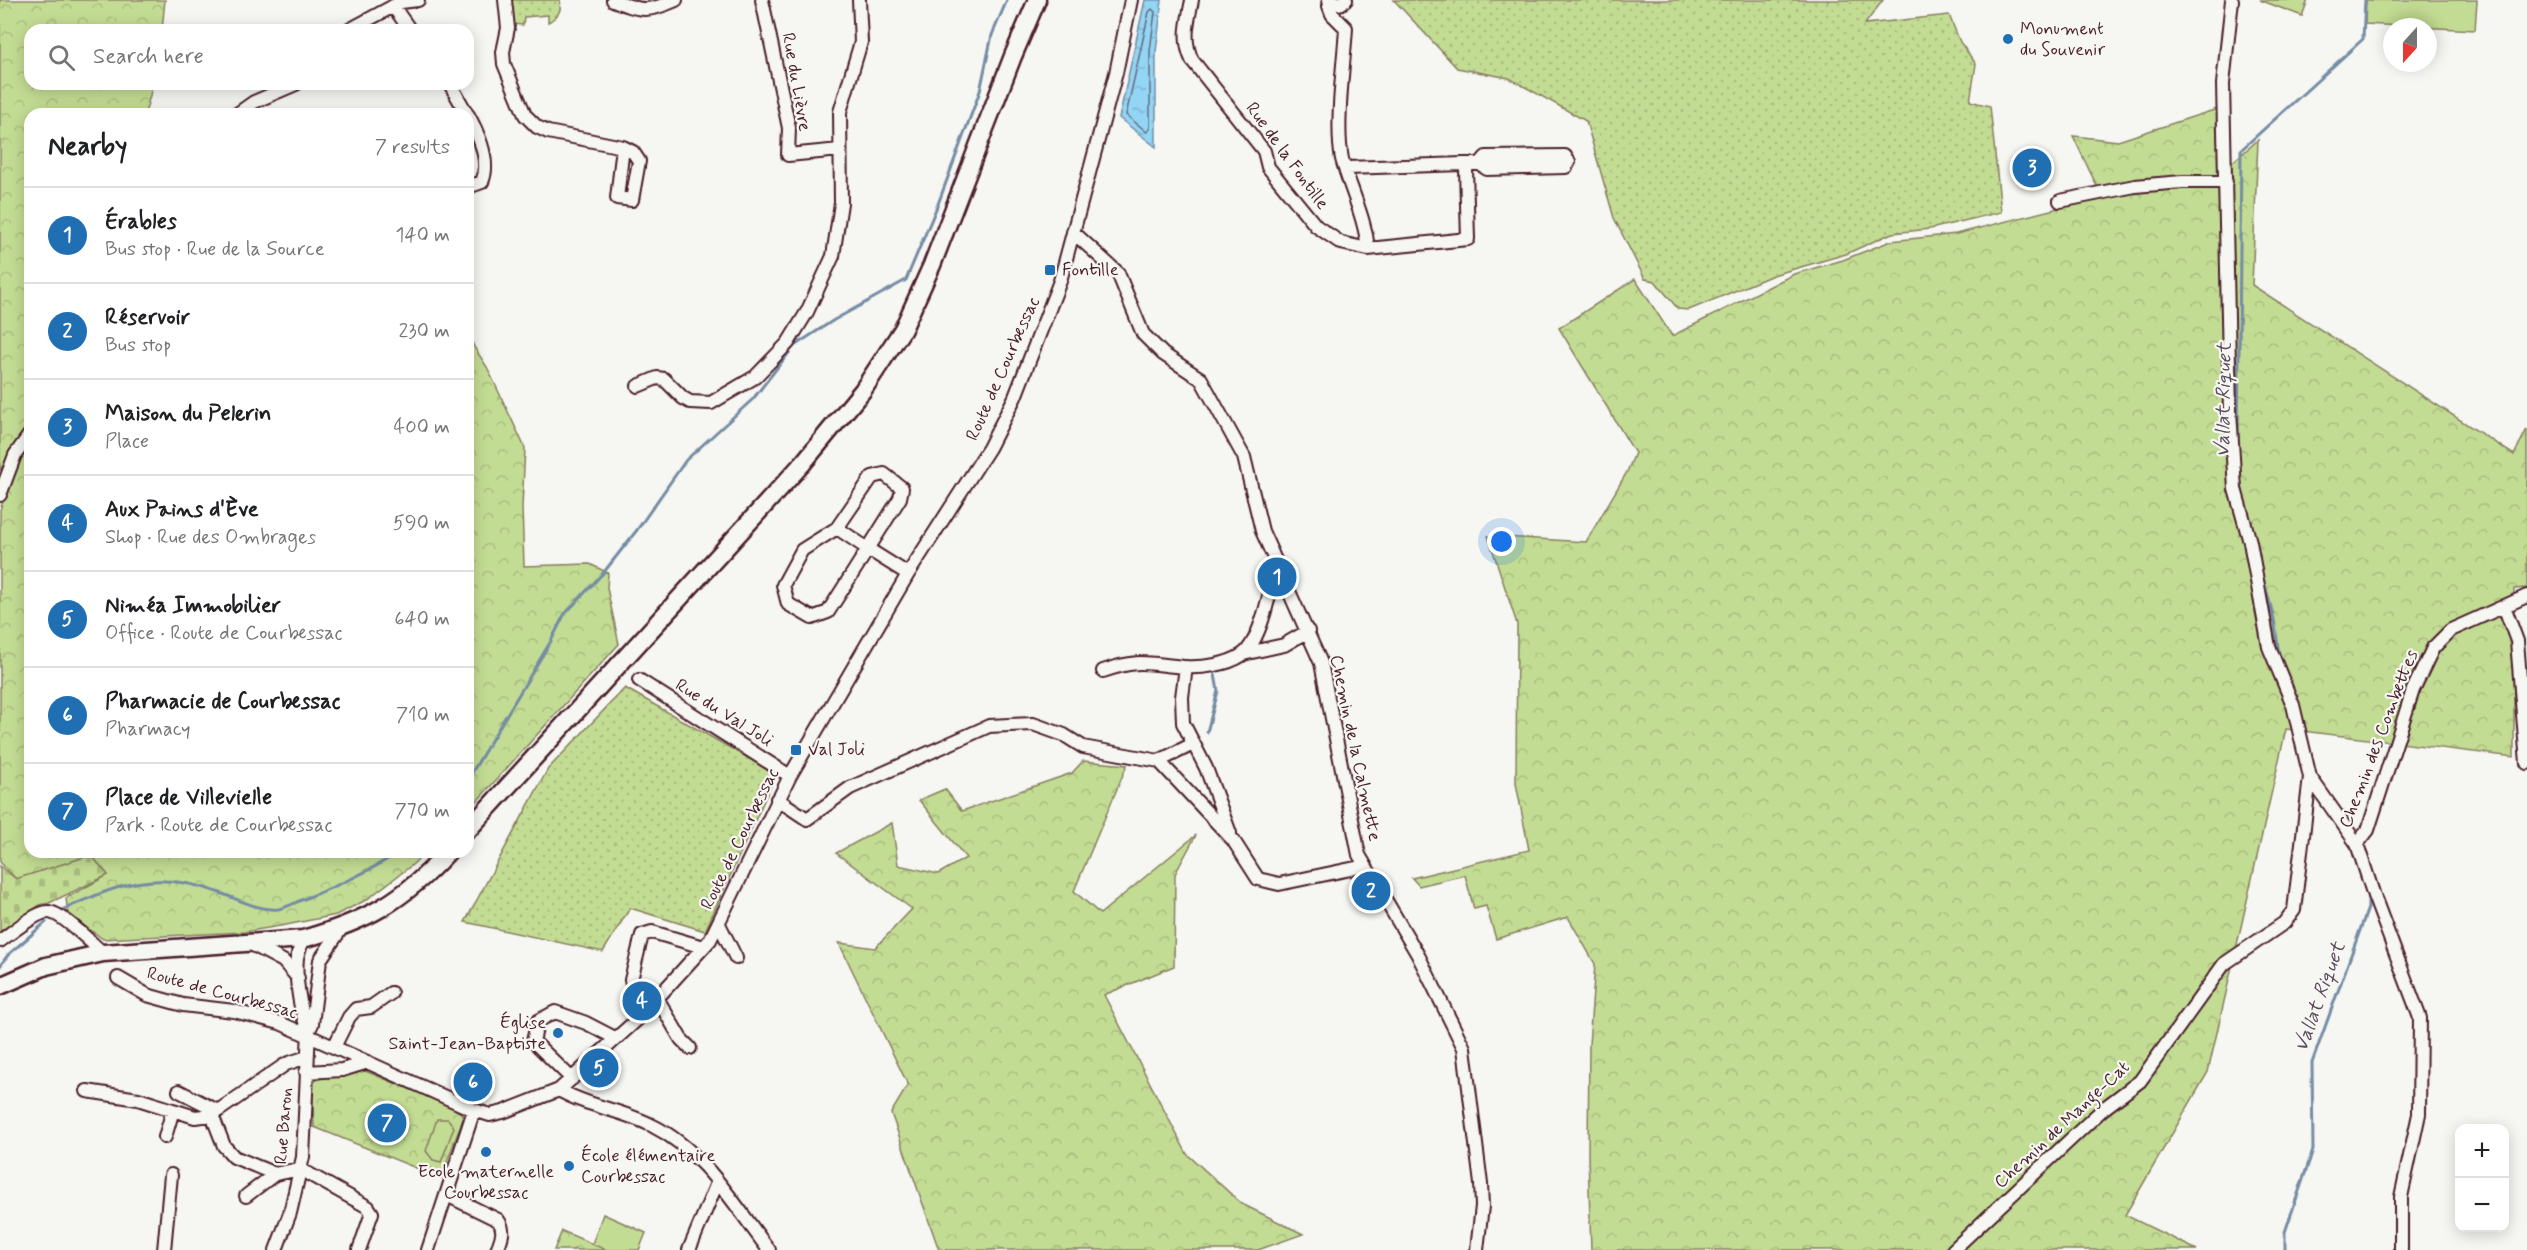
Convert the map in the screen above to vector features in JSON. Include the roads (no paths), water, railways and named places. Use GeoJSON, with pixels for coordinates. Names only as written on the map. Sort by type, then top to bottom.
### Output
{"type":"FeatureCollection","features":[{"type":"Feature","properties":{"kind":"street"},"geometry":{"type":"LineString","coordinates":[[360,24],[401,2],[418,0]]}},
{"type":"Feature","properties":{"kind":"street"},"geometry":{"type":"LineString","coordinates":[[506,0],[508,28],[503,52],[504,64],[525,115],[537,127],[548,132],[623,147]]}},
{"type":"Feature","properties":{"kind":"street"},"geometry":{"type":"LineString","coordinates":[[613,0],[650,11],[676,0]]}},
{"type":"Feature","properties":{"kind":"street","name":"Rue du Lièvre"},"geometry":{"type":"LineString","coordinates":[[762,0],[789,128],[788,155],[840,150]]}},
{"type":"Feature","properties":{"kind":"street"},"geometry":{"type":"LineString","coordinates":[[638,386],[657,378],[664,379],[690,402],[711,403],[755,377],[776,357],[807,312],[833,255],[841,203],[840,112],[861,42],[859,0]]}},
{"type":"Feature","properties":{"kind":"street"},"geometry":{"type":"LineString","coordinates":[[474,823],[803,463],[863,390],[903,329],[932,265],[1012,56],[1037,0]]}},
{"type":"Feature","properties":{"kind":"street","name":"Route de Courbessac"},"geometry":{"type":"LineString","coordinates":[[118,978],[147,994],[183,1005],[234,1011],[308,1033],[334,1047],[474,1110],[490,1115],[559,1090],[640,1017],[710,940],[777,799],[908,574],[984,456],[1015,397],[1060,281],[1116,73],[1131,0]]}},
{"type":"Feature","properties":{"kind":"street","name":"Rue de la Fontille"},"geometry":{"type":"LineString","coordinates":[[1192,0],[1185,36],[1186,48],[1192,60],[1264,151],[1268,167],[1316,226],[1341,243],[1368,249],[1468,239],[1466,169],[1463,164]]}},
{"type":"Feature","properties":{"kind":"street"},"geometry":{"type":"LineString","coordinates":[[1346,0],[1340,4],[1330,1],[1329,6],[1332,14],[1346,28],[1340,125],[1342,160],[1347,168],[1365,229],[1368,249]]}},
{"type":"Feature","properties":{"kind":"street"},"geometry":{"type":"LineString","coordinates":[[2232,0],[2223,84],[2230,411],[2235,489],[2250,542],[2269,647],[2293,705],[2310,777],[2357,844],[2420,1018],[2419,1113],[2401,1197],[2401,1250]]}},
{"type":"Feature","properties":{"kind":"street"},"geometry":{"type":"LineString","coordinates":[[393,6],[406,24]]}},
{"type":"Feature","properties":{"kind":"street"},"geometry":{"type":"LineString","coordinates":[[246,108],[282,90]]}},
{"type":"Feature","properties":{"kind":"street"},"geometry":{"type":"LineString","coordinates":[[453,90],[464,108]]}},
{"type":"Feature","properties":{"kind":"street"},"geometry":{"type":"LineString","coordinates":[[474,128],[480,141],[486,166],[482,182],[474,185]]}},
{"type":"Feature","properties":{"kind":"street"},"geometry":{"type":"LineString","coordinates":[[1347,168],[1463,164],[1480,164],[1487,169],[1566,167],[1569,162],[1565,156],[1486,157],[1480,164]]}},
{"type":"Feature","properties":{"kind":"street"},"geometry":{"type":"LineString","coordinates":[[2060,201],[2135,186],[2182,182],[2226,182]]}},
{"type":"Feature","properties":{"kind":"street","name":"Chemin de la Calmette"},"geometry":{"type":"LineString","coordinates":[[1073,232],[1118,273],[1143,334],[1163,354],[1201,379],[1244,457],[1262,531],[1322,663],[1359,855],[1418,956],[1464,1048],[1481,1184],[1482,1206],[1477,1250]]}},
{"type":"Feature","properties":{"kind":"street"},"geometry":{"type":"LineString","coordinates":[[0,495],[15,455],[24,442]]}},
{"type":"Feature","properties":{"kind":"street"},"geometry":{"type":"LineString","coordinates":[[884,474],[902,488],[900,498],[828,612],[812,618],[788,604],[783,585],[802,550],[837,528],[872,477],[884,474]]}},
{"type":"Feature","properties":{"kind":"street"},"geometry":{"type":"LineString","coordinates":[[837,528],[908,574]]}},
{"type":"Feature","properties":{"kind":"street"},"geometry":{"type":"LineString","coordinates":[[1243,654],[1253,639],[1266,606],[1276,566]]}},
{"type":"Feature","properties":{"kind":"street","name":"Chemin des Combettes"},"geometry":{"type":"LineString","coordinates":[[2357,844],[2368,830],[2413,690],[2433,648],[2451,630],[2527,596]]}},
{"type":"Feature","properties":{"kind":"street"},"geometry":{"type":"LineString","coordinates":[[2504,606],[2517,641],[2527,763]]}},
{"type":"Feature","properties":{"kind":"street"},"geometry":{"type":"LineString","coordinates":[[1103,671],[1125,663],[1150,662],[1186,667],[1218,664],[1243,654],[1284,645],[1308,631]]}},
{"type":"Feature","properties":{"kind":"street"},"geometry":{"type":"LineString","coordinates":[[1186,667],[1182,697],[1183,723],[1206,768],[1233,840]]}},
{"type":"Feature","properties":{"kind":"street","name":"Rue du Val Joli"},"geometry":{"type":"LineString","coordinates":[[639,680],[790,776]]}},
{"type":"Feature","properties":{"kind":"street"},"geometry":{"type":"LineString","coordinates":[[777,799],[807,819],[850,788],[989,726],[1033,724],[1064,735],[1083,747],[1159,761],[1233,840],[1258,879],[1279,884],[1365,866]]}},
{"type":"Feature","properties":{"kind":"street"},"geometry":{"type":"LineString","coordinates":[[1159,761],[1193,744]]}},
{"type":"Feature","properties":{"kind":"street","name":"Chemin de Mange-Cat"},"geometry":{"type":"LineString","coordinates":[[1953,1250],[2103,1109],[2140,1081],[2224,964],[2288,918],[2294,910],[2310,777]]}},
{"type":"Feature","properties":{"kind":"street"},"geometry":{"type":"LineString","coordinates":[[0,986],[46,966],[103,953],[307,938],[383,909],[422,881],[443,858]]}},
{"type":"Feature","properties":{"kind":"street"},"geometry":{"type":"LineString","coordinates":[[0,941],[39,914],[48,911],[60,916],[103,953]]}},
{"type":"Feature","properties":{"kind":"street"},"geometry":{"type":"LineString","coordinates":[[719,924],[736,958]]}},
{"type":"Feature","properties":{"kind":"street"},"geometry":{"type":"LineString","coordinates":[[307,938],[320,960],[343,926]]}},
{"type":"Feature","properties":{"kind":"street"},"geometry":{"type":"LineString","coordinates":[[640,1017],[632,980],[642,935],[652,932],[703,947]]}},
{"type":"Feature","properties":{"kind":"street"},"geometry":{"type":"LineString","coordinates":[[307,938],[297,957],[297,978],[308,1033]]}},
{"type":"Feature","properties":{"kind":"street"},"geometry":{"type":"LineString","coordinates":[[247,943],[283,961],[297,978]]}},
{"type":"Feature","properties":{"kind":"street","name":"Rue Baron"},"geometry":{"type":"LineString","coordinates":[[276,1250],[290,1213],[303,1157],[308,1033],[312,1024],[320,960]]}},
{"type":"Feature","properties":{"kind":"street"},"geometry":{"type":"LineString","coordinates":[[334,1047],[356,1009],[371,1007],[391,993]]}},
{"type":"Feature","properties":{"kind":"street"},"geometry":{"type":"LineString","coordinates":[[657,998],[681,1039],[690,1048]]}},
{"type":"Feature","properties":{"kind":"street"},"geometry":{"type":"LineString","coordinates":[[572,1079],[533,1041],[538,1021],[555,1012],[586,1023],[615,1038]]}},
{"type":"Feature","properties":{"kind":"street"},"geometry":{"type":"LineString","coordinates":[[87,1091],[138,1099],[195,1117],[215,1113],[286,1064],[306,1057]]}},
{"type":"Feature","properties":{"kind":"street"},"geometry":{"type":"LineString","coordinates":[[306,1072],[342,1070],[368,1062]]}},
{"type":"Feature","properties":{"kind":"street"},"geometry":{"type":"LineString","coordinates":[[559,1090],[572,1097],[656,1127],[685,1147],[717,1183],[769,1250]]}},
{"type":"Feature","properties":{"kind":"street"},"geometry":{"type":"LineString","coordinates":[[179,1091],[215,1113],[224,1146],[234,1157],[275,1174]]}},
{"type":"Feature","properties":{"kind":"street"},"geometry":{"type":"LineString","coordinates":[[165,1137],[172,1110]]}},
{"type":"Feature","properties":{"kind":"street"},"geometry":{"type":"LineString","coordinates":[[428,1250],[474,1110]]}},
{"type":"Feature","properties":{"kind":"street"},"geometry":{"type":"LineString","coordinates":[[246,1196],[275,1174],[300,1169],[368,1207],[372,1213],[359,1250]]}},
{"type":"Feature","properties":{"kind":"street"},"geometry":{"type":"LineString","coordinates":[[164,1250],[171,1175]]}},
{"type":"Feature","properties":{"kind":"street"},"geometry":{"type":"LineString","coordinates":[[689,1250],[717,1183]]}},
{"type":"Feature","properties":{"kind":"street"},"geometry":{"type":"LineString","coordinates":[[447,1195],[498,1220],[503,1233],[497,1250]]}},
{"type":"Feature","properties":{"kind":"water"},"geometry":{"type":"Polygon","coordinates":[[[1145,0],[1162,0],[1156,52],[1156,147],[1119,118],[1145,0]]]}},
{"type":"Feature","properties":{"kind":"waterway"},"geometry":{"type":"LineString","coordinates":[[474,769],[551,641],[564,615],[604,572],[637,530],[686,460],[753,399],[794,346],[834,320],[906,280],[938,204],[980,91],[992,35],[1007,0]]}},
{"type":"Feature","properties":{"kind":"waterway","name":"Vallat Riquet"},"geometry":{"type":"LineString","coordinates":[[2238,449],[2241,150],[2363,39],[2365,0]]}},
{"type":"Feature","properties":{"kind":"waterway","name":"Vallat Riquet"},"geometry":{"type":"LineString","coordinates":[[2240,479],[2244,499]]}},
{"type":"Feature","properties":{"kind":"waterway","name":"Vallat Riquet"},"geometry":{"type":"LineString","coordinates":[[2261,570],[2274,619],[2279,654],[2297,699]]}},
{"type":"Feature","properties":{"kind":"waterway"},"geometry":{"type":"LineString","coordinates":[[1207,732],[1218,691],[1214,669]]}},
{"type":"Feature","properties":{"kind":"waterway"},"geometry":{"type":"LineString","coordinates":[[64,909],[121,887],[139,882],[156,881],[175,881],[195,885],[255,906],[278,909],[352,878],[389,858]]}},
{"type":"Feature","properties":{"kind":"waterway","name":"Vallat Riquet"},"geometry":{"type":"LineString","coordinates":[[2285,1250],[2285,1232],[2313,1150],[2312,1063],[2368,908],[2368,895]]}},
{"type":"Feature","properties":{"kind":"waterway"},"geometry":{"type":"LineString","coordinates":[[0,966],[8,955],[46,922]]}},
{"type":"Feature","properties":{"kind":"place","name":"Monument du Souvenir"},"geometry":{"type":"Point","coordinates":[2008,39]}},
{"type":"Feature","properties":{"kind":"place","name":"Maison du Pelerin"},"geometry":{"type":"Point","coordinates":[2032,168]}},
{"type":"Feature","properties":{"kind":"place","name":"Fontille"},"geometry":{"type":"Point","coordinates":[1050,270]}},
{"type":"Feature","properties":{"kind":"place","name":"Érables"},"geometry":{"type":"Point","coordinates":[1277,577]}},
{"type":"Feature","properties":{"kind":"place","name":"Val Joli"},"geometry":{"type":"Point","coordinates":[796,750]}},
{"type":"Feature","properties":{"kind":"place","name":"Réservoir"},"geometry":{"type":"Point","coordinates":[1371,891]}},
{"type":"Feature","properties":{"kind":"place","name":"Aux Pains d'Ève"},"geometry":{"type":"Point","coordinates":[642,1001]}},
{"type":"Feature","properties":{"kind":"place","name":"Église Saint-Jean-Baptiste"},"geometry":{"type":"Point","coordinates":[558,1033]}},
{"type":"Feature","properties":{"kind":"place","name":"Niméa Immobilier"},"geometry":{"type":"Point","coordinates":[599,1068]}},
{"type":"Feature","properties":{"kind":"place","name":"Pharmacie de Courbessac"},"geometry":{"type":"Point","coordinates":[473,1082]}},
{"type":"Feature","properties":{"kind":"place","name":"Place de Villevielle"},"geometry":{"type":"Point","coordinates":[387,1123]}},
{"type":"Feature","properties":{"kind":"place","name":"Ecole maternelle Courbessac"},"geometry":{"type":"Point","coordinates":[486,1152]}},
{"type":"Feature","properties":{"kind":"place","name":"École élémentaire Courbessac"},"geometry":{"type":"Point","coordinates":[569,1166]}}]}
